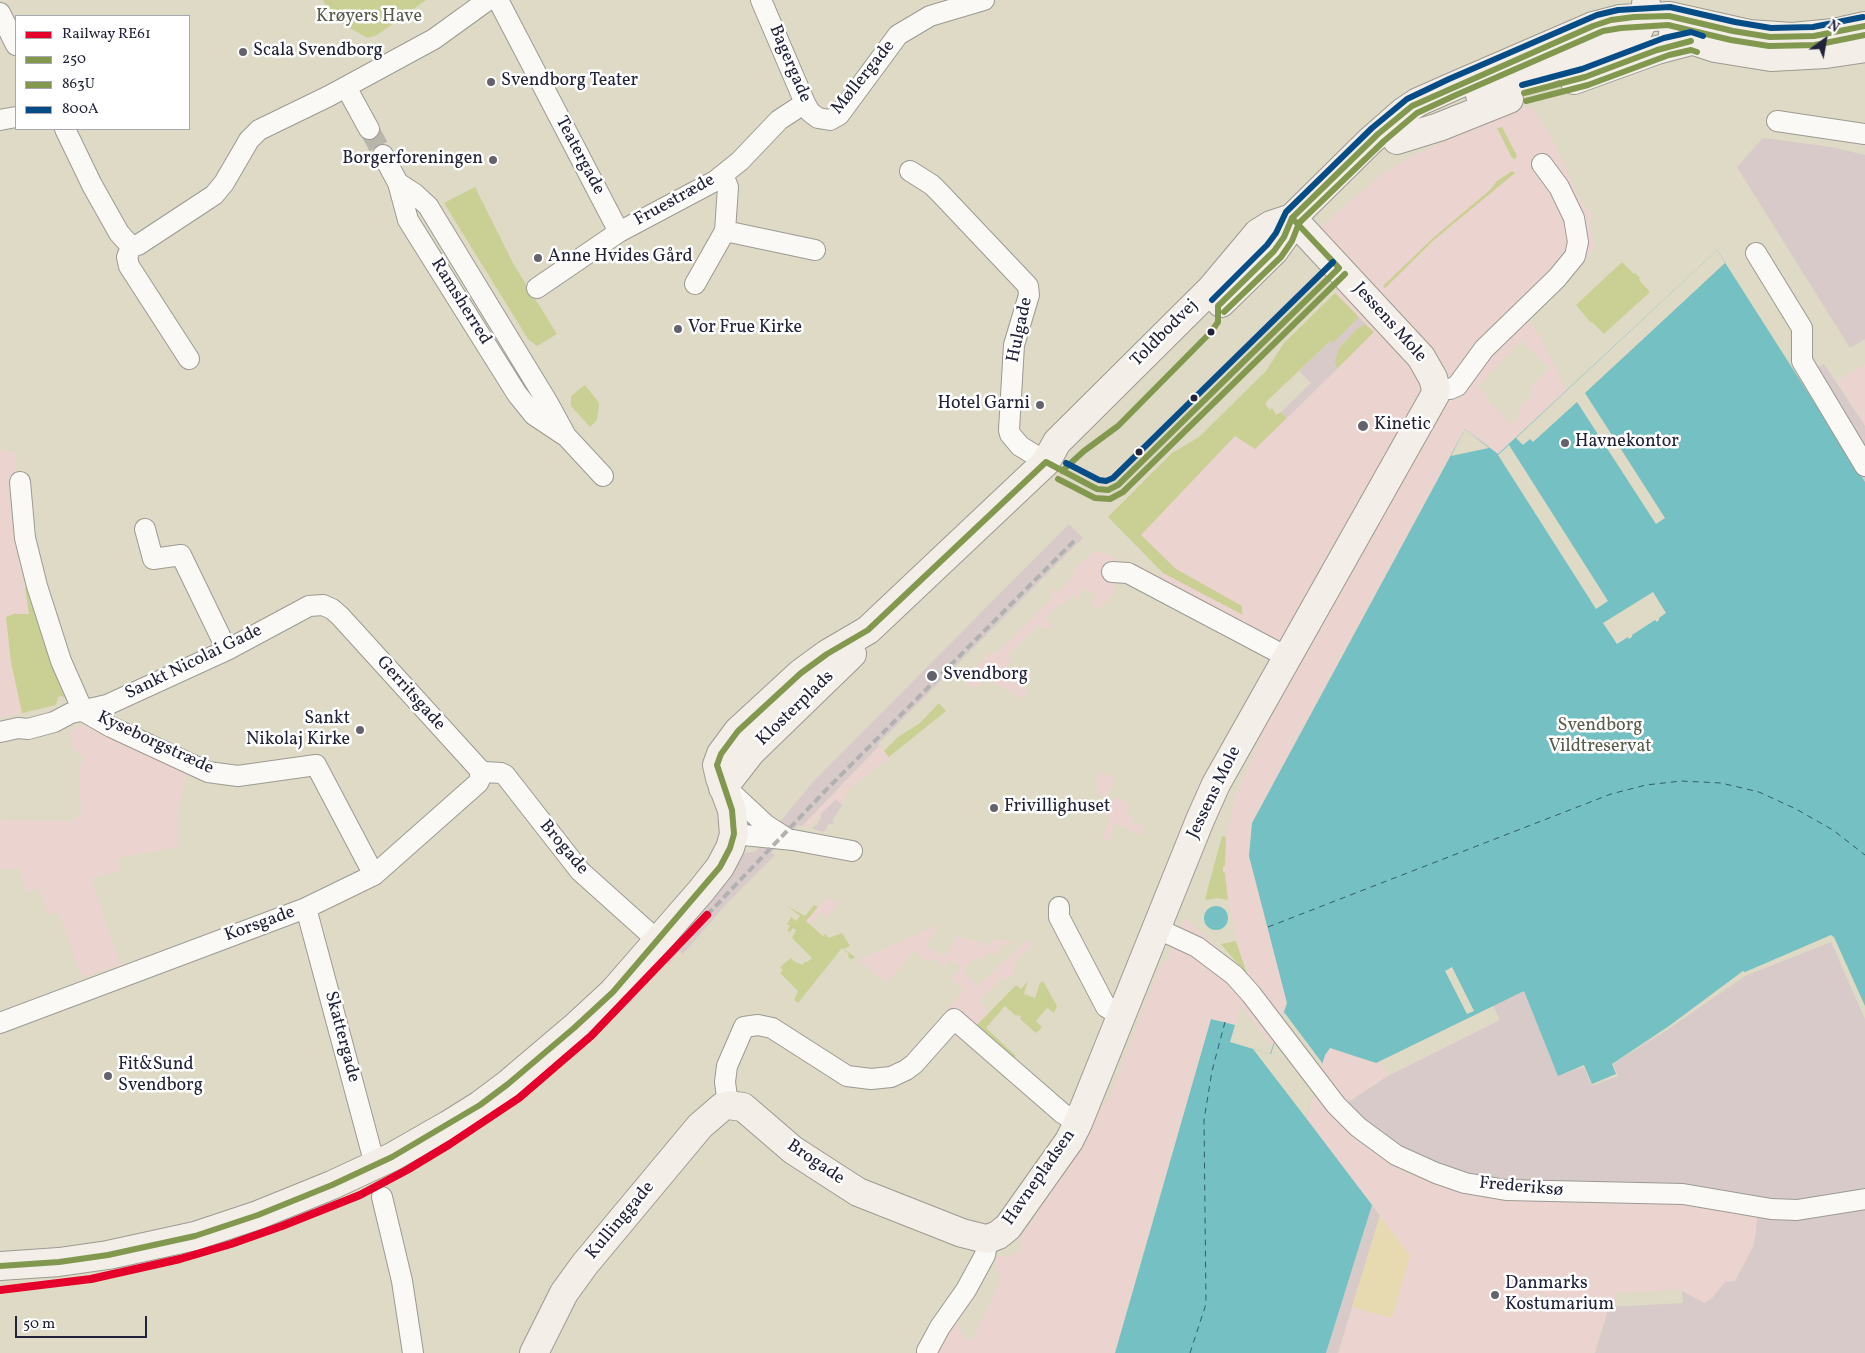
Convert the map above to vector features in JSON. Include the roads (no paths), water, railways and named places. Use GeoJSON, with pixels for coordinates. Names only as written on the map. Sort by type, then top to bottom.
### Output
{"type":"FeatureCollection","features":[{"type":"Feature","properties":{"kind":"street"},"geometry":{"type":"LineString","coordinates":[[132,245],[144,242],[214,195],[224,183],[249,140],[259,130],[346,87],[446,32],[488,0]]}},
{"type":"Feature","properties":{"kind":"street","name":"Teatergade"},"geometry":{"type":"LineString","coordinates":[[498,0],[619,232]]}},
{"type":"Feature","properties":{"kind":"street","name":"Bagergade"},"geometry":{"type":"LineString","coordinates":[[761,0],[804,103],[814,115],[826,120]]}},
{"type":"Feature","properties":{"kind":"street","name":"Møllergade"},"geometry":{"type":"LineString","coordinates":[[826,120],[834,119],[839,115],[898,36],[930,16],[984,0]]}},
{"type":"Feature","properties":{"kind":"street"},"geometry":{"type":"LineString","coordinates":[[1622,0],[1669,16],[1733,31],[1770,37],[1814,36],[1865,26]]}},
{"type":"Feature","properties":{"kind":"street","name":"Toldbodvej"},"geometry":{"type":"LineString","coordinates":[[1600,23],[1622,0]]}},
{"type":"Feature","properties":{"kind":"street"},"geometry":{"type":"LineString","coordinates":[[1670,0],[1729,16],[1772,23],[1865,17]]}},
{"type":"Feature","properties":{"kind":"street"},"geometry":{"type":"LineString","coordinates":[[1645,8],[1670,33],[1691,41],[1739,53],[1770,56],[1826,54],[1865,48]]}},
{"type":"Feature","properties":{"kind":"street","name":"Toldbodvej"},"geometry":{"type":"LineString","coordinates":[[874,625],[1046,462],[1057,442],[1211,289],[1258,234],[1271,225],[1292,218],[1382,130],[1412,106],[1452,86],[1600,23],[1620,19],[1645,8]]}},
{"type":"Feature","properties":{"kind":"street","name":"Toldbodvej"},"geometry":{"type":"LineString","coordinates":[[1334,179],[1421,123],[1478,96],[1626,40],[1634,35],[1645,8]]}},
{"type":"Feature","properties":{"kind":"street"},"geometry":{"type":"LineString","coordinates":[[0,14],[15,43]]}},
{"type":"Feature","properties":{"kind":"street","name":"Toldbodvej"},"geometry":{"type":"LineString","coordinates":[[1397,140],[1439,127],[1528,92],[1585,77],[1656,50],[1691,41]]}},
{"type":"Feature","properties":{"kind":"street"},"geometry":{"type":"LineString","coordinates":[[346,87],[369,130]]}},
{"type":"Feature","properties":{"kind":"street","name":"Fruestræde"},"geometry":{"type":"LineString","coordinates":[[537,288],[619,232],[723,175],[740,161],[786,115],[804,103]]}},
{"type":"Feature","properties":{"kind":"street"},"geometry":{"type":"LineString","coordinates":[[0,120],[15,117]]}},
{"type":"Feature","properties":{"kind":"street"},"geometry":{"type":"LineString","coordinates":[[1777,121],[1865,134]]}},
{"type":"Feature","properties":{"kind":"street"},"geometry":{"type":"LineString","coordinates":[[65,130],[92,185],[119,233],[132,245]]}},
{"type":"Feature","properties":{"kind":"street","name":"Ramsherred"},"geometry":{"type":"LineString","coordinates":[[383,155],[398,183],[415,194],[428,206],[541,409],[603,476]]}},
{"type":"Feature","properties":{"kind":"street"},"geometry":{"type":"LineString","coordinates":[[1436,389],[1450,389],[1457,386],[1484,349],[1567,268],[1577,250],[1578,235],[1571,209],[1554,178],[1542,164]]}},
{"type":"Feature","properties":{"kind":"street","name":"Hulgade"},"geometry":{"type":"LineString","coordinates":[[910,171],[932,185],[1028,286],[1029,295],[1014,345],[1009,430],[1020,446],[1046,462]]}},
{"type":"Feature","properties":{"kind":"street"},"geometry":{"type":"LineString","coordinates":[[695,284],[725,231],[728,187],[723,175]]}},
{"type":"Feature","properties":{"kind":"street","name":"Jessens Mole"},"geometry":{"type":"LineString","coordinates":[[1155,931],[1216,784],[1426,414],[1436,389],[1431,373],[1421,357],[1292,218]]}},
{"type":"Feature","properties":{"kind":"street"},"geometry":{"type":"LineString","coordinates":[[725,231],[815,250]]}},
{"type":"Feature","properties":{"kind":"street"},"geometry":{"type":"LineString","coordinates":[[132,245],[127,262],[189,359]]}},
{"type":"Feature","properties":{"kind":"street"},"geometry":{"type":"LineString","coordinates":[[1756,253],[1802,328],[1802,361],[1865,466]]}},
{"type":"Feature","properties":{"kind":"street","name":"Kyseborgstræde"},"geometry":{"type":"LineString","coordinates":[[20,482],[25,538],[37,586],[61,660],[83,710],[111,727],[208,772],[238,776],[316,765],[374,875]]}},
{"type":"Feature","properties":{"kind":"street"},"geometry":{"type":"LineString","coordinates":[[145,529],[153,559],[181,555],[227,650]]}},
{"type":"Feature","properties":{"kind":"street"},"geometry":{"type":"LineString","coordinates":[[1112,572],[1128,573],[1287,657]]}},
{"type":"Feature","properties":{"kind":"street","name":"Sankt Nicolai Gade"},"geometry":{"type":"LineString","coordinates":[[0,732],[18,728],[28,729],[54,722],[71,713],[107,705],[227,650],[309,606],[318,604],[328,607]]}},
{"type":"Feature","properties":{"kind":"street","name":"Gerritsgade"},"geometry":{"type":"LineString","coordinates":[[328,607],[340,616],[488,771]]}},
{"type":"Feature","properties":{"kind":"street","name":"Klosterplads"},"geometry":{"type":"LineString","coordinates":[[734,834],[732,810],[718,772],[719,761],[727,745],[738,732],[801,673],[874,625]]}},
{"type":"Feature","properties":{"kind":"street","name":"Korsgade"},"geometry":{"type":"LineString","coordinates":[[0,1023],[306,908],[374,875],[478,783],[488,771]]}},
{"type":"Feature","properties":{"kind":"street","name":"Brogade"},"geometry":{"type":"LineString","coordinates":[[488,771],[505,775],[580,871],[658,941]]}},
{"type":"Feature","properties":{"kind":"street"},"geometry":{"type":"LineString","coordinates":[[723,788],[736,797],[766,825],[782,836],[793,840]]}},
{"type":"Feature","properties":{"kind":"street"},"geometry":{"type":"LineString","coordinates":[[0,1266],[91,1258],[195,1236],[258,1215],[376,1165],[480,1106],[596,1009],[715,875],[727,856],[734,834],[793,840],[852,851]]}},
{"type":"Feature","properties":{"kind":"street","name":"Skattergade"},"geometry":{"type":"LineString","coordinates":[[306,908],[376,1165]]}},
{"type":"Feature","properties":{"kind":"street"},"geometry":{"type":"LineString","coordinates":[[1059,912],[1106,1007],[1121,1016]]}},
{"type":"Feature","properties":{"kind":"street","name":"Havnepladsen"},"geometry":{"type":"LineString","coordinates":[[927,1351],[940,1327],[966,1290],[985,1255],[988,1239],[998,1235],[1008,1227],[1069,1141],[1078,1123],[1155,931]]}},
{"type":"Feature","properties":{"kind":"street","name":"Frederiksø"},"geometry":{"type":"LineString","coordinates":[[1155,931],[1190,942],[1225,966],[1251,994],[1344,1114],[1388,1150],[1427,1169],[1479,1186],[1517,1191],[1683,1194],[1770,1210],[1797,1210],[1865,1199]]}},
{"type":"Feature","properties":{"kind":"street"},"geometry":{"type":"LineString","coordinates":[[728,1105],[726,1066],[744,1027],[763,1026],[776,1030],[847,1076],[871,1079],[884,1078],[900,1073],[914,1064],[954,1019],[1062,1112],[1078,1123]]}},
{"type":"Feature","properties":{"kind":"street","name":"Brogade"},"geometry":{"type":"LineString","coordinates":[[728,1105],[743,1107],[750,1111],[793,1150],[858,1192],[968,1236],[988,1239]]}},
{"type":"Feature","properties":{"kind":"street","name":"Kullinggade"},"geometry":{"type":"LineString","coordinates":[[534,1353],[564,1293],[585,1264],[700,1126],[716,1110],[728,1105]]}},
{"type":"Feature","properties":{"kind":"street"},"geometry":{"type":"LineString","coordinates":[[382,1197],[402,1281],[413,1353]]}},
{"type":"Feature","properties":{"kind":"water","name":"Svendborg Vildtreservat"},"geometry":{"type":"Polygon","coordinates":[[[1717,250],[1865,482],[1865,1006],[1834,937],[1831,935],[1745,972],[1743,971],[1669,1026],[1612,1064],[1616,1074],[1592,1084],[1584,1065],[1558,1076],[1524,991],[1376,1063],[1330,1048],[1325,1055],[1306,1118],[1372,1205],[1326,1353],[1115,1353],[1211,1019],[1235,1025],[1230,1042],[1270,1054],[1287,1003],[1249,856],[1252,823],[1465,429],[1498,454],[1717,250]]]}},
{"type":"Feature","properties":{"kind":"water"},"geometry":{"type":"Polygon","coordinates":[[[1216,906],[1225,909],[1228,918],[1225,927],[1216,930],[1207,927],[1204,918],[1207,909],[1216,906]]]}},
{"type":"Feature","properties":{"kind":"tunnel"},"geometry":{"type":"LineString","coordinates":[[369,129],[383,155]]}},
{"type":"Feature","properties":{"kind":"railway"},"geometry":{"type":"LineString","coordinates":[[707,915],[827,789],[1076,539]]}},
{"type":"Feature","properties":{"kind":"rail line","name":"RE61"},"geometry":{"type":"LineString","coordinates":[[0,1290],[91,1279],[180,1259],[282,1226],[360,1195],[450,1144],[519,1098],[591,1036],[707,915]]}},
{"type":"Feature","properties":{"kind":"place","name":"Scala Svendborg"},"geometry":{"type":"Point","coordinates":[243,52]}},
{"type":"Feature","properties":{"kind":"place","name":"Svendborg Teater"},"geometry":{"type":"Point","coordinates":[491,82]}},
{"type":"Feature","properties":{"kind":"place","name":"Borgerforeningen"},"geometry":{"type":"Point","coordinates":[493,160]}},
{"type":"Feature","properties":{"kind":"place","name":"Anne Hvides Gård"},"geometry":{"type":"Point","coordinates":[538,258]}},
{"type":"Feature","properties":{"kind":"place","name":"Vor Frue Kirke"},"geometry":{"type":"Point","coordinates":[678,329]}},
{"type":"Feature","properties":{"kind":"place","name":"Hotel Garni"},"geometry":{"type":"Point","coordinates":[1040,405]}},
{"type":"Feature","properties":{"kind":"place","name":"Kinetic"},"geometry":{"type":"Point","coordinates":[1363,426]}},
{"type":"Feature","properties":{"kind":"place","name":"Havnekontor"},"geometry":{"type":"Point","coordinates":[1565,443]}},
{"type":"Feature","properties":{"kind":"place","name":"Svendborg"},"geometry":{"type":"Point","coordinates":[932,676]}},
{"type":"Feature","properties":{"kind":"place","name":"Sankt Nikolaj Kirke"},"geometry":{"type":"Point","coordinates":[360,730]}},
{"type":"Feature","properties":{"kind":"place","name":"Frivillighuset"},"geometry":{"type":"Point","coordinates":[994,808]}},
{"type":"Feature","properties":{"kind":"place","name":"Fit&Sund Svendborg"},"geometry":{"type":"Point","coordinates":[108,1076]}},
{"type":"Feature","properties":{"kind":"place","name":"Danmarks Kostumarium"},"geometry":{"type":"Point","coordinates":[1495,1295]}},
{"type":"Feature","properties":{"kind":"park label","name":"Krøyers Have"},"geometry":{"type":"Point","coordinates":[369,18]}}]}
